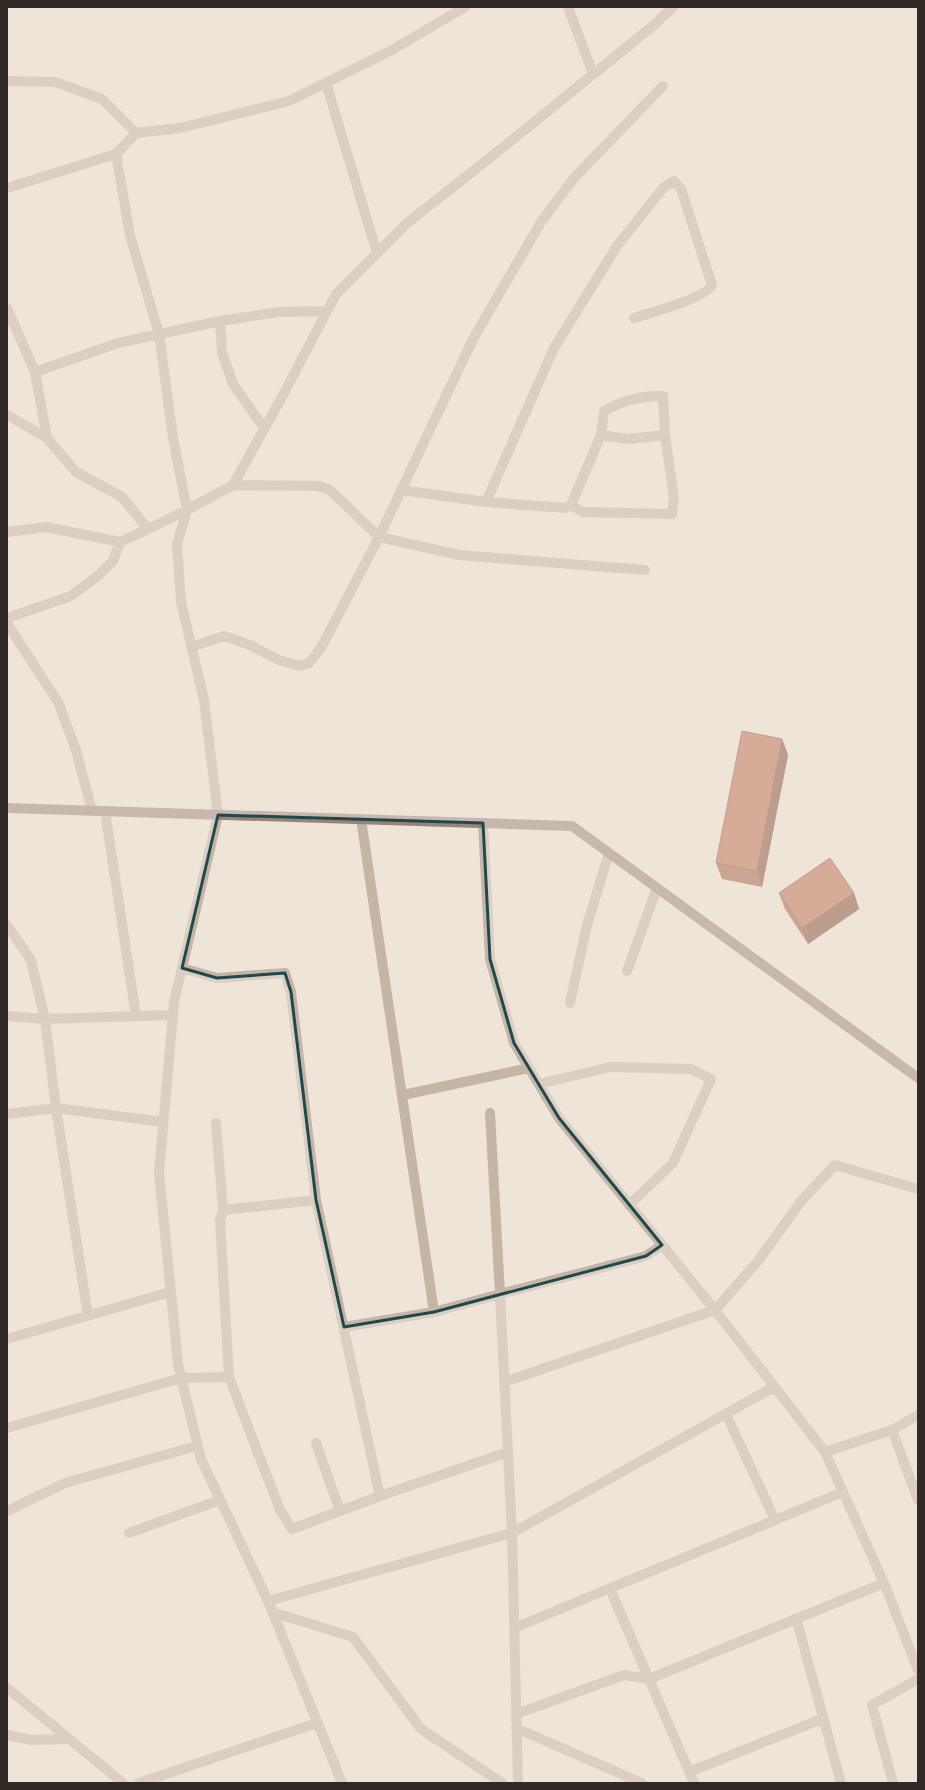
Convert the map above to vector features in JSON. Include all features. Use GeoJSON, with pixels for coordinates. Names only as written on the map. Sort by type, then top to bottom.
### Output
{"type":"FeatureCollection","features":[{"type":"Feature","properties":{"kind":"street"},"geometry":{"type":"LineString","coordinates":[[7,188],[116,154],[136,133],[180,128],[289,102],[392,50],[465,7]]}},
{"type":"Feature","properties":{"kind":"street"},"geometry":{"type":"LineString","coordinates":[[568,7],[593,74]]}},
{"type":"Feature","properties":{"kind":"street"},"geometry":{"type":"LineString","coordinates":[[233,485],[336,294],[406,224],[496,154],[672,7]]}},
{"type":"Feature","properties":{"kind":"street"},"geometry":{"type":"LineString","coordinates":[[7,81],[55,82],[102,99],[136,133]]}},
{"type":"Feature","properties":{"kind":"street"},"geometry":{"type":"LineString","coordinates":[[326,83],[377,253]]}},
{"type":"Feature","properties":{"kind":"street"},"geometry":{"type":"LineString","coordinates":[[191,647],[224,636],[250,645],[279,660],[300,666],[309,663],[322,646],[379,537],[473,340],[541,222],[574,178],[663,86]]}},
{"type":"Feature","properties":{"kind":"street"},"geometry":{"type":"LineString","coordinates":[[116,154],[130,236],[159,334],[173,438],[187,510],[177,544],[181,602],[204,700],[218,815],[174,1002],[159,1173],[178,1364],[201,1459],[268,1601],[342,1783]]}},
{"type":"Feature","properties":{"kind":"street"},"geometry":{"type":"LineString","coordinates":[[486,502],[554,348],[617,246],[663,188],[674,181],[681,189],[712,285],[710,290],[700,296],[634,318]]}},
{"type":"Feature","properties":{"kind":"street"},"geometry":{"type":"LineString","coordinates":[[7,308],[35,372],[47,438]]}},
{"type":"Feature","properties":{"kind":"street"},"geometry":{"type":"LineString","coordinates":[[35,372],[118,343],[220,321],[280,312],[327,311]]}},
{"type":"Feature","properties":{"kind":"street"},"geometry":{"type":"LineString","coordinates":[[220,321],[222,352],[233,384],[264,428]]}},
{"type":"Feature","properties":{"kind":"street"},"geometry":{"type":"LineString","coordinates":[[401,490],[486,502],[566,508],[571,505],[601,435],[604,411],[619,402],[647,395],[664,396],[665,435],[674,498],[672,514],[583,512],[571,505]]}},
{"type":"Feature","properties":{"kind":"street"},"geometry":{"type":"LineString","coordinates":[[7,415],[47,438],[76,472],[122,497],[148,529]]}},
{"type":"Feature","properties":{"kind":"street"},"geometry":{"type":"LineString","coordinates":[[601,435],[627,439],[665,435]]}},
{"type":"Feature","properties":{"kind":"street"},"geometry":{"type":"LineString","coordinates":[[7,532],[46,527],[120,542],[187,510],[233,485],[319,486],[330,490],[379,537],[459,555],[645,570]]}},
{"type":"Feature","properties":{"kind":"street"},"geometry":{"type":"LineString","coordinates":[[7,618],[71,596],[99,575],[113,561],[120,542]]}},
{"type":"Feature","properties":{"kind":"street"},"geometry":{"type":"LineString","coordinates":[[7,621],[8,625],[58,702],[76,750],[92,811]]}},
{"type":"Feature","properties":{"kind":"street"},"geometry":{"type":"LineString","coordinates":[[7,808],[572,826],[918,1078]]}},
{"type":"Feature","properties":{"kind":"street"},"geometry":{"type":"LineString","coordinates":[[105,811],[136,1016]]}},
{"type":"Feature","properties":{"kind":"street"},"geometry":{"type":"LineString","coordinates":[[361,819],[434,1312]]}},
{"type":"Feature","properties":{"kind":"street"},"geometry":{"type":"LineString","coordinates":[[483,823],[490,959],[514,1043],[559,1118],[715,1310],[825,1452],[884,1583],[918,1670]]}},
{"type":"Feature","properties":{"kind":"street"},"geometry":{"type":"LineString","coordinates":[[570,1003],[587,925],[609,853]]}},
{"type":"Feature","properties":{"kind":"street"},"geometry":{"type":"LineString","coordinates":[[627,971],[658,888]]}},
{"type":"Feature","properties":{"kind":"street"},"geometry":{"type":"LineString","coordinates":[[7,926],[31,960],[45,1019],[56,1108],[88,1316]]}},
{"type":"Feature","properties":{"kind":"street"},"geometry":{"type":"LineString","coordinates":[[182,968],[217,978],[286,973],[291,992],[316,1200],[380,1496]]}},
{"type":"Feature","properties":{"kind":"street"},"geometry":{"type":"LineString","coordinates":[[7,1016],[45,1019],[173,1015]]}},
{"type":"Feature","properties":{"kind":"street"},"geometry":{"type":"LineString","coordinates":[[539,1084],[610,1067],[691,1069],[711,1079],[673,1163],[629,1205]]}},
{"type":"Feature","properties":{"kind":"street"},"geometry":{"type":"LineString","coordinates":[[402,1095],[529,1068]]}},
{"type":"Feature","properties":{"kind":"street"},"geometry":{"type":"LineString","coordinates":[[7,1114],[56,1108],[163,1122]]}},
{"type":"Feature","properties":{"kind":"street"},"geometry":{"type":"LineString","coordinates":[[490,1113],[512,1534],[518,1783]]}},
{"type":"Feature","properties":{"kind":"street"},"geometry":{"type":"LineString","coordinates":[[216,1123],[222,1210],[220,1220],[229,1377],[280,1510],[292,1529],[380,1496],[508,1452]]}},
{"type":"Feature","properties":{"kind":"street"},"geometry":{"type":"LineString","coordinates":[[504,1382],[715,1310],[758,1261],[802,1200],[835,1165],[918,1190]]}},
{"type":"Feature","properties":{"kind":"street"},"geometry":{"type":"LineString","coordinates":[[222,1210],[316,1200]]}},
{"type":"Feature","properties":{"kind":"street"},"geometry":{"type":"LineString","coordinates":[[344,1327],[434,1312],[646,1256],[662,1245]]}},
{"type":"Feature","properties":{"kind":"street"},"geometry":{"type":"LineString","coordinates":[[7,1339],[170,1292]]}},
{"type":"Feature","properties":{"kind":"street"},"geometry":{"type":"LineString","coordinates":[[7,1428],[181,1378],[229,1377]]}},
{"type":"Feature","properties":{"kind":"street"},"geometry":{"type":"LineString","coordinates":[[268,1601],[512,1534],[774,1387]]}},
{"type":"Feature","properties":{"kind":"street"},"geometry":{"type":"LineString","coordinates":[[726,1414],[775,1520]]}},
{"type":"Feature","properties":{"kind":"street"},"geometry":{"type":"LineString","coordinates":[[825,1452],[892,1430],[918,1415]]}},
{"type":"Feature","properties":{"kind":"street"},"geometry":{"type":"LineString","coordinates":[[892,1430],[918,1500]]}},
{"type":"Feature","properties":{"kind":"street"},"geometry":{"type":"LineString","coordinates":[[316,1443],[340,1511]]}},
{"type":"Feature","properties":{"kind":"street"},"geometry":{"type":"LineString","coordinates":[[7,1511],[65,1483],[197,1446]]}},
{"type":"Feature","properties":{"kind":"street"},"geometry":{"type":"LineString","coordinates":[[514,1628],[843,1492]]}},
{"type":"Feature","properties":{"kind":"street"},"geometry":{"type":"LineString","coordinates":[[129,1533],[220,1500]]}},
{"type":"Feature","properties":{"kind":"street"},"geometry":{"type":"LineString","coordinates":[[516,1714],[624,1675],[649,1679],[884,1583]]}},
{"type":"Feature","properties":{"kind":"street"},"geometry":{"type":"LineString","coordinates":[[610,1588],[694,1783]]}},
{"type":"Feature","properties":{"kind":"street"},"geometry":{"type":"LineString","coordinates":[[272,1612],[353,1638],[421,1729],[502,1783]]}},
{"type":"Feature","properties":{"kind":"street"},"geometry":{"type":"LineString","coordinates":[[796,1618],[841,1783]]}},
{"type":"Feature","properties":{"kind":"street"},"geometry":{"type":"LineString","coordinates":[[893,1783],[872,1705],[918,1679]]}},
{"type":"Feature","properties":{"kind":"street"},"geometry":{"type":"LineString","coordinates":[[7,1688],[122,1783]]}},
{"type":"Feature","properties":{"kind":"street"},"geometry":{"type":"LineString","coordinates":[[689,1772],[824,1718]]}},
{"type":"Feature","properties":{"kind":"street"},"geometry":{"type":"LineString","coordinates":[[140,1783],[317,1723]]}},
{"type":"Feature","properties":{"kind":"street"},"geometry":{"type":"LineString","coordinates":[[516,1728],[642,1783]]}},
{"type":"Feature","properties":{"kind":"street"},"geometry":{"type":"LineString","coordinates":[[7,1736],[32,1740],[67,1739]]}},
{"type":"Feature","properties":{"kind":"highlighted area"},"geometry":{"type":"Polygon","coordinates":[[[218,815],[483,823],[490,959],[514,1043],[559,1118],[662,1245],[646,1256],[434,1312],[344,1327],[316,1200],[291,992],[285,973],[217,978],[182,968],[218,815]]]}},
{"type":"Feature","properties":{"kind":"building"},"geometry":{"type":"Polygon","coordinates":[[[742,731],[782,739],[757,871],[716,863],[742,731]]]}},
{"type":"Feature","properties":{"kind":"building"},"geometry":{"type":"Polygon","coordinates":[[[830,858],[854,893],[802,928],[779,893],[830,858]]]}}]}
